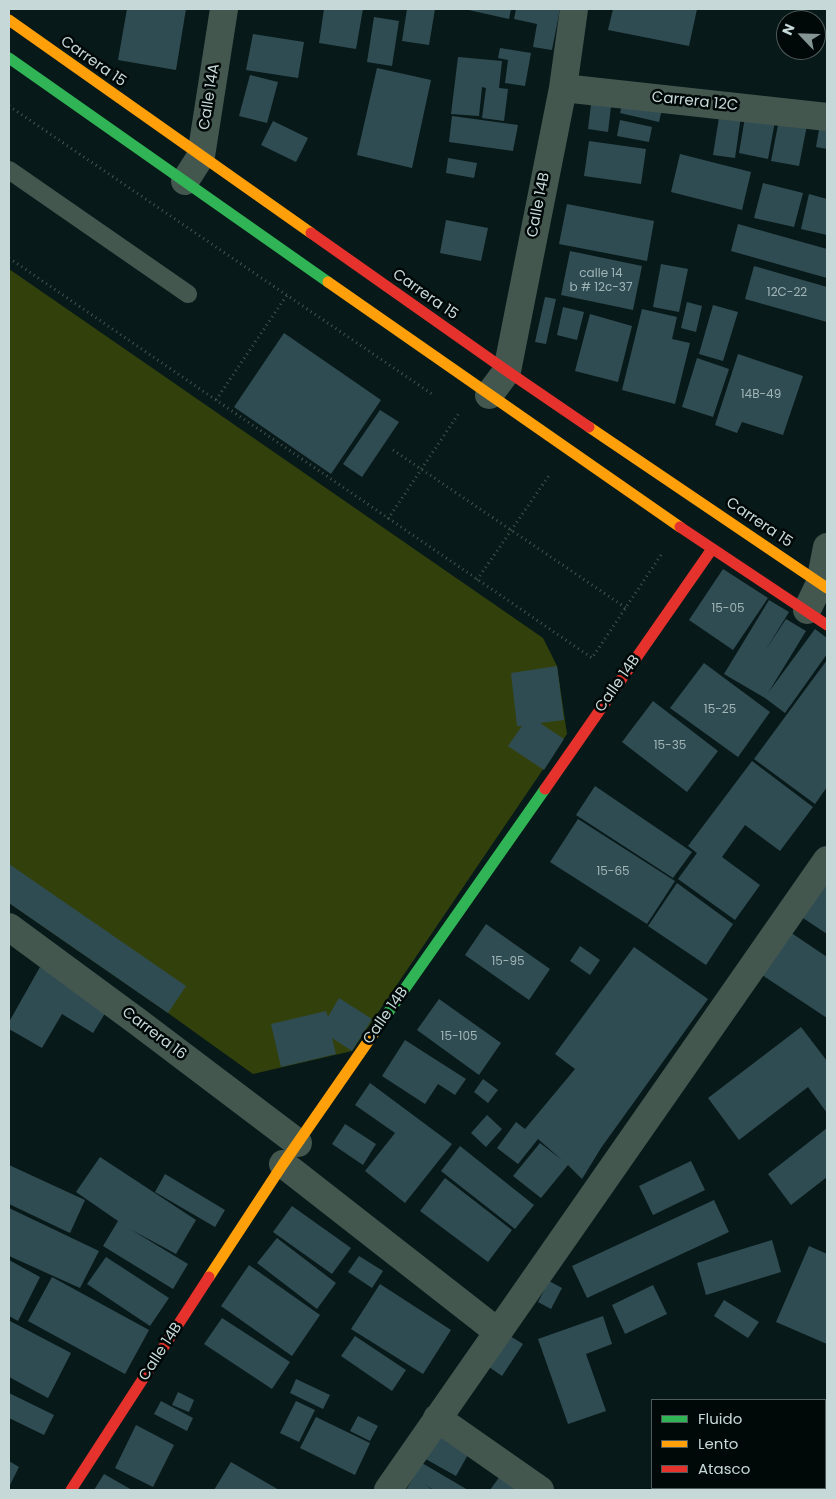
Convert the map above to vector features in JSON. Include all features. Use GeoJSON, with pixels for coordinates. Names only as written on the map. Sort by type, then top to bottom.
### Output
{"type":"FeatureCollection","features":[{"type":"Feature","properties":{"kind":"street","name":"Calle 14A"},"geometry":{"type":"LineString","coordinates":[[185,181],[201,156],[224,9]]}},
{"type":"Feature","properties":{"kind":"street","name":"Calle 14B"},"geometry":{"type":"LineString","coordinates":[[489,395],[507,371],[562,88],[574,9]]}},
{"type":"Feature","properties":{"kind":"street","name":"Carrera 15"},"geometry":{"type":"LineString","coordinates":[[9,20],[507,371],[824,585]]}},
{"type":"Feature","properties":{"kind":"street"},"geometry":{"type":"LineString","coordinates":[[9,58],[489,395],[817,618],[824,585],[827,547]]}},
{"type":"Feature","properties":{"kind":"street","name":"Carrera 12C"},"geometry":{"type":"LineString","coordinates":[[562,88],[827,117]]}},
{"type":"Feature","properties":{"kind":"street","name":"Calle 14B"},"geometry":{"type":"LineString","coordinates":[[71,1490],[290,1154],[712,548]]}},
{"type":"Feature","properties":{"kind":"street"},"geometry":{"type":"LineString","coordinates":[[388,1490],[827,860]]}},
{"type":"Feature","properties":{"kind":"street","name":"Carrera 16"},"geometry":{"type":"LineString","coordinates":[[9,926],[130,1016],[498,1332]]}},
{"type":"Feature","properties":{"kind":"street"},"geometry":{"type":"LineString","coordinates":[[437,1418],[540,1490]]}},
{"type":"Feature","properties":{"kind":"lane"},"geometry":{"type":"LineString","coordinates":[[9,170],[188,294]]}},
{"type":"Feature","properties":{"kind":"path"},"geometry":{"type":"LineString","coordinates":[[9,106],[435,396]]}},
{"type":"Feature","properties":{"kind":"path"},"geometry":{"type":"LineString","coordinates":[[9,258],[592,658],[664,552],[655,546]]}},
{"type":"Feature","properties":{"kind":"path"},"geometry":{"type":"LineString","coordinates":[[216,400],[287,295]]}},
{"type":"Feature","properties":{"kind":"path"},"geometry":{"type":"LineString","coordinates":[[388,519],[459,413],[451,407]]}},
{"type":"Feature","properties":{"kind":"path"},"geometry":{"type":"LineString","coordinates":[[393,450],[626,608]]}},
{"type":"Feature","properties":{"kind":"path"},"geometry":{"type":"LineString","coordinates":[[478,580],[550,474],[558,480]]}},
{"type":"Feature","properties":{"kind":"green space"},"geometry":{"type":"Polygon","coordinates":[[[9,269],[543,638],[557,666],[567,734],[352,1051],[253,1074],[9,903],[9,269]]]}},
{"type":"Feature","properties":{"kind":"building"},"geometry":{"type":"Polygon","coordinates":[[[127,9],[186,9],[176,70],[118,60],[127,9]]]}},
{"type":"Feature","properties":{"kind":"building"},"geometry":{"type":"Polygon","coordinates":[[[324,9],[363,9],[356,49],[319,43],[324,9]]]}},
{"type":"Feature","properties":{"kind":"building"},"geometry":{"type":"Polygon","coordinates":[[[407,9],[435,9],[429,45],[402,41],[407,9]]]}},
{"type":"Feature","properties":{"kind":"building"},"geometry":{"type":"Polygon","coordinates":[[[464,9],[511,9],[509,19],[464,9]]]}},
{"type":"Feature","properties":{"kind":"building"},"geometry":{"type":"Polygon","coordinates":[[[516,9],[560,9],[552,50],[533,47],[537,24],[514,19],[516,9]]]}},
{"type":"Feature","properties":{"kind":"building"},"geometry":{"type":"Polygon","coordinates":[[[613,9],[697,9],[689,46],[608,30],[613,9]]]}},
{"type":"Feature","properties":{"kind":"building"},"geometry":{"type":"Polygon","coordinates":[[[374,17],[399,21],[392,66],[367,62],[374,17]]]}},
{"type":"Feature","properties":{"kind":"building"},"geometry":{"type":"Polygon","coordinates":[[[253,34],[304,42],[298,78],[246,70],[253,34]]]}},
{"type":"Feature","properties":{"kind":"building"},"geometry":{"type":"Polygon","coordinates":[[[500,48],[531,53],[525,86],[505,83],[508,60],[498,58],[500,48]]]}},
{"type":"Feature","properties":{"kind":"building"},"geometry":{"type":"Polygon","coordinates":[[[458,57],[502,61],[499,88],[508,89],[504,121],[482,118],[486,88],[482,87],[479,116],[451,114],[458,57]]]}},
{"type":"Feature","properties":{"kind":"building"},"geometry":{"type":"Polygon","coordinates":[[[377,68],[431,80],[412,168],[357,155],[377,68]]]}},
{"type":"Feature","properties":{"kind":"building"},"geometry":{"type":"Polygon","coordinates":[[[250,75],[278,82],[267,123],[239,116],[250,75]]]}},
{"type":"Feature","properties":{"kind":"building"},"geometry":{"type":"Polygon","coordinates":[[[592,96],[612,98],[608,132],[588,129],[592,96]]]}},
{"type":"Feature","properties":{"kind":"building"},"geometry":{"type":"Polygon","coordinates":[[[624,96],[663,105],[659,122],[620,113],[624,96]]]}},
{"type":"Feature","properties":{"kind":"building"},"geometry":{"type":"Polygon","coordinates":[[[721,105],[742,109],[735,158],[713,155],[721,105]]]}},
{"type":"Feature","properties":{"kind":"building"},"geometry":{"type":"Polygon","coordinates":[[[746,111],[776,116],[768,159],[739,153],[746,111]]]}},
{"type":"Feature","properties":{"kind":"building"},"geometry":{"type":"Polygon","coordinates":[[[780,115],[808,120],[799,166],[771,161],[780,115]]]}},
{"type":"Feature","properties":{"kind":"building"},"geometry":{"type":"Polygon","coordinates":[[[452,116],[518,125],[513,151],[449,142],[452,116]]]}},
{"type":"Feature","properties":{"kind":"building"},"geometry":{"type":"Polygon","coordinates":[[[821,118],[827,119],[827,149],[816,147],[821,118]]]}},
{"type":"Feature","properties":{"kind":"building"},"geometry":{"type":"Polygon","coordinates":[[[620,120],[652,127],[649,142],[617,136],[620,120]]]}},
{"type":"Feature","properties":{"kind":"building"},"geometry":{"type":"Polygon","coordinates":[[[273,121],[308,138],[296,162],[261,145],[273,121]]]}},
{"type":"Feature","properties":{"kind":"building"},"geometry":{"type":"Polygon","coordinates":[[[589,141],[646,149],[641,184],[584,176],[589,141]]]}},
{"type":"Feature","properties":{"kind":"building"},"geometry":{"type":"Polygon","coordinates":[[[680,154],[751,172],[742,210],[671,192],[680,154]]]}},
{"type":"Feature","properties":{"kind":"building"},"geometry":{"type":"Polygon","coordinates":[[[448,158],[477,163],[474,178],[446,173],[448,158]]]}},
{"type":"Feature","properties":{"kind":"building"},"geometry":{"type":"Polygon","coordinates":[[[763,183],[803,193],[794,227],[754,218],[763,183]]]}},
{"type":"Feature","properties":{"kind":"building"},"geometry":{"type":"Polygon","coordinates":[[[809,194],[827,199],[827,235],[801,229],[809,194]]]}},
{"type":"Feature","properties":{"kind":"building"},"geometry":{"type":"Polygon","coordinates":[[[567,204],[654,221],[647,261],[559,244],[567,204]]]}},
{"type":"Feature","properties":{"kind":"building"},"geometry":{"type":"Polygon","coordinates":[[[446,220],[488,228],[481,261],[440,253],[446,220]]]}},
{"type":"Feature","properties":{"kind":"building"},"geometry":{"type":"Polygon","coordinates":[[[738,224],[827,249],[827,278],[731,251],[738,224]]]}},
{"type":"Feature","properties":{"kind":"building"},"geometry":{"type":"Polygon","coordinates":[[[570,251],[642,266],[633,310],[561,295],[570,251]]]}},
{"type":"Feature","properties":{"kind":"building"},"geometry":{"type":"Polygon","coordinates":[[[661,264],[688,269],[679,312],[653,307],[661,264]]]}},
{"type":"Feature","properties":{"kind":"building"},"geometry":{"type":"Polygon","coordinates":[[[754,266],[827,287],[827,322],[745,299],[754,266]]]}},
{"type":"Feature","properties":{"kind":"building"},"geometry":{"type":"Polygon","coordinates":[[[545,297],[556,299],[546,344],[535,342],[545,297]]]}},
{"type":"Feature","properties":{"kind":"building"},"geometry":{"type":"Polygon","coordinates":[[[687,302],[702,306],[696,332],[681,328],[687,302]]]}},
{"type":"Feature","properties":{"kind":"building"},"geometry":{"type":"Polygon","coordinates":[[[713,305],[738,312],[723,361],[699,354],[713,305]]]}},
{"type":"Feature","properties":{"kind":"building"},"geometry":{"type":"Polygon","coordinates":[[[563,307],[584,312],[577,340],[557,335],[563,307]]]}},
{"type":"Feature","properties":{"kind":"building"},"geometry":{"type":"Polygon","coordinates":[[[642,309],[677,317],[672,339],[690,343],[675,404],[622,390],[642,309]]]}},
{"type":"Feature","properties":{"kind":"building"},"geometry":{"type":"Polygon","coordinates":[[[590,314],[632,326],[618,382],[575,371],[590,314]]]}},
{"type":"Feature","properties":{"kind":"building"},"geometry":{"type":"Polygon","coordinates":[[[284,333],[381,400],[331,474],[234,407],[284,333]]]}},
{"type":"Feature","properties":{"kind":"building"},"geometry":{"type":"Polygon","coordinates":[[[738,354],[803,376],[783,435],[742,422],[737,433],[715,425],[738,354]]]}},
{"type":"Feature","properties":{"kind":"building"},"geometry":{"type":"Polygon","coordinates":[[[697,358],[729,369],[713,417],[682,407],[697,358]]]}},
{"type":"Feature","properties":{"kind":"building"},"geometry":{"type":"Polygon","coordinates":[[[380,410],[399,422],[362,477],[343,464],[380,410]]]}},
{"type":"Feature","properties":{"kind":"building"},"geometry":{"type":"Polygon","coordinates":[[[723,569],[768,598],[733,650],[689,620],[723,569]]]}},
{"type":"Feature","properties":{"kind":"building"},"geometry":{"type":"Polygon","coordinates":[[[769,600],[789,612],[765,651],[786,619],[806,631],[768,693],[815,629],[827,638],[827,654],[785,713],[765,698],[724,674],[769,600]]]}},
{"type":"Feature","properties":{"kind":"building"},"geometry":{"type":"Polygon","coordinates":[[[827,660],[827,787],[815,804],[754,759],[827,660]]]}},
{"type":"Feature","properties":{"kind":"building"},"geometry":{"type":"Polygon","coordinates":[[[704,663],[770,712],[738,757],[670,708],[704,663]]]}},
{"type":"Feature","properties":{"kind":"building"},"geometry":{"type":"Polygon","coordinates":[[[557,666],[564,720],[540,723],[564,739],[544,770],[508,746],[522,726],[517,726],[511,673],[557,666]]]}},
{"type":"Feature","properties":{"kind":"building"},"geometry":{"type":"Polygon","coordinates":[[[653,701],[718,751],[687,792],[622,742],[653,701]]]}},
{"type":"Feature","properties":{"kind":"building"},"geometry":{"type":"Polygon","coordinates":[[[752,761],[813,807],[780,851],[745,825],[722,857],[760,885],[735,920],[678,879],[697,853],[688,846],[752,761]]]}},
{"type":"Feature","properties":{"kind":"building"},"geometry":{"type":"Polygon","coordinates":[[[595,786],[692,852],[673,878],[576,815],[595,786]]]}},
{"type":"Feature","properties":{"kind":"building"},"geometry":{"type":"Polygon","coordinates":[[[578,819],[675,881],[647,924],[550,862],[578,819]]]}},
{"type":"Feature","properties":{"kind":"building"},"geometry":{"type":"Polygon","coordinates":[[[9,864],[186,986],[168,1013],[9,903],[9,864]]]}},
{"type":"Feature","properties":{"kind":"building"},"geometry":{"type":"Polygon","coordinates":[[[827,880],[827,934],[803,918],[827,880]]]}},
{"type":"Feature","properties":{"kind":"building"},"geometry":{"type":"Polygon","coordinates":[[[677,883],[733,924],[706,965],[648,926],[677,883]]]}},
{"type":"Feature","properties":{"kind":"building"},"geometry":{"type":"Polygon","coordinates":[[[486,924],[550,969],[529,1000],[465,955],[486,924]]]}},
{"type":"Feature","properties":{"kind":"building"},"geometry":{"type":"Polygon","coordinates":[[[787,930],[827,957],[827,1018],[759,973],[787,930]]]}},
{"type":"Feature","properties":{"kind":"building"},"geometry":{"type":"Polygon","coordinates":[[[580,946],[600,960],[590,975],[570,961],[580,946]]]}},
{"type":"Feature","properties":{"kind":"building"},"geometry":{"type":"Polygon","coordinates":[[[634,947],[708,999],[601,1148],[582,1179],[568,1165],[541,1198],[513,1176],[540,1143],[562,1160],[538,1139],[518,1164],[497,1148],[516,1122],[525,1129],[575,1069],[555,1054],[634,947]]]}},
{"type":"Feature","properties":{"kind":"building"},"geometry":{"type":"Polygon","coordinates":[[[40,967],[109,1007],[93,1033],[62,1014],[42,1048],[9,1029],[9,1022],[40,967]]]}},
{"type":"Feature","properties":{"kind":"building"},"geometry":{"type":"Polygon","coordinates":[[[339,998],[372,1019],[352,1051],[332,1038],[336,1054],[281,1067],[271,1024],[326,1011],[328,1017],[339,998]]]}},
{"type":"Feature","properties":{"kind":"building"},"geometry":{"type":"Polygon","coordinates":[[[439,999],[501,1043],[479,1075],[417,1030],[439,999]]]}},
{"type":"Feature","properties":{"kind":"building"},"geometry":{"type":"Polygon","coordinates":[[[801,1027],[827,1061],[827,1113],[808,1087],[739,1140],[708,1098],[801,1027]]]}},
{"type":"Feature","properties":{"kind":"building"},"geometry":{"type":"Polygon","coordinates":[[[405,1040],[466,1079],[455,1095],[438,1084],[425,1104],[382,1076],[405,1040]]]}},
{"type":"Feature","properties":{"kind":"building"},"geometry":{"type":"Polygon","coordinates":[[[483,1079],[498,1090],[488,1103],[474,1092],[483,1079]]]}},
{"type":"Feature","properties":{"kind":"building"},"geometry":{"type":"Polygon","coordinates":[[[370,1083],[452,1144],[405,1203],[365,1171],[395,1133],[355,1105],[370,1083]]]}},
{"type":"Feature","properties":{"kind":"building"},"geometry":{"type":"Polygon","coordinates":[[[487,1115],[502,1129],[486,1147],[471,1133],[487,1115]]]}},
{"type":"Feature","properties":{"kind":"building"},"geometry":{"type":"Polygon","coordinates":[[[345,1124],[376,1144],[363,1165],[332,1144],[345,1124]]]}},
{"type":"Feature","properties":{"kind":"building"},"geometry":{"type":"Polygon","coordinates":[[[827,1128],[827,1177],[791,1205],[768,1174],[827,1128]]]}},
{"type":"Feature","properties":{"kind":"building"},"geometry":{"type":"Polygon","coordinates":[[[460,1146],[534,1205],[515,1229],[441,1171],[460,1146]]]}},
{"type":"Feature","properties":{"kind":"building"},"geometry":{"type":"Polygon","coordinates":[[[100,1157],[196,1220],[176,1254],[130,1229],[188,1264],[173,1289],[103,1246],[118,1221],[76,1192],[100,1157]]]}},
{"type":"Feature","properties":{"kind":"building"},"geometry":{"type":"Polygon","coordinates":[[[691,1161],[705,1190],[653,1215],[639,1186],[691,1161]]]}},
{"type":"Feature","properties":{"kind":"building"},"geometry":{"type":"Polygon","coordinates":[[[9,1165],[85,1200],[70,1233],[9,1204],[9,1165]]]}},
{"type":"Feature","properties":{"kind":"building"},"geometry":{"type":"Polygon","coordinates":[[[165,1174],[225,1210],[215,1227],[155,1192],[165,1174]]]}},
{"type":"Feature","properties":{"kind":"building"},"geometry":{"type":"Polygon","coordinates":[[[445,1178],[512,1230],[488,1262],[420,1211],[445,1178]]]}},
{"type":"Feature","properties":{"kind":"building"},"geometry":{"type":"Polygon","coordinates":[[[714,1200],[729,1232],[587,1298],[572,1266],[714,1200]]]}},
{"type":"Feature","properties":{"kind":"building"},"geometry":{"type":"Polygon","coordinates":[[[292,1206],[351,1248],[332,1274],[273,1232],[292,1206]]]}},
{"type":"Feature","properties":{"kind":"building"},"geometry":{"type":"Polygon","coordinates":[[[9,1208],[99,1251],[80,1288],[9,1256],[9,1208]]]}},
{"type":"Feature","properties":{"kind":"building"},"geometry":{"type":"Polygon","coordinates":[[[277,1238],[336,1283],[317,1309],[257,1263],[277,1238]]]}},
{"type":"Feature","properties":{"kind":"building"},"geometry":{"type":"Polygon","coordinates":[[[772,1240],[781,1272],[706,1295],[697,1263],[772,1240]]]}},
{"type":"Feature","properties":{"kind":"building"},"geometry":{"type":"Polygon","coordinates":[[[809,1246],[827,1254],[827,1344],[776,1322],[809,1246]]]}},
{"type":"Feature","properties":{"kind":"building"},"geometry":{"type":"Polygon","coordinates":[[[359,1256],[383,1271],[372,1288],[348,1272],[359,1256]]]}},
{"type":"Feature","properties":{"kind":"building"},"geometry":{"type":"Polygon","coordinates":[[[106,1257],[169,1298],[150,1326],[87,1284],[106,1257]]]}},
{"type":"Feature","properties":{"kind":"building"},"geometry":{"type":"Polygon","coordinates":[[[9,1260],[40,1277],[18,1321],[9,1316],[9,1260]]]}},
{"type":"Feature","properties":{"kind":"building"},"geometry":{"type":"Polygon","coordinates":[[[249,1265],[320,1315],[292,1356],[221,1306],[249,1265]]]}},
{"type":"Feature","properties":{"kind":"building"},"geometry":{"type":"Polygon","coordinates":[[[52,1277],[149,1330],[125,1374],[28,1321],[52,1277]]]}},
{"type":"Feature","properties":{"kind":"building"},"geometry":{"type":"Polygon","coordinates":[[[549,1281],[562,1288],[551,1309],[538,1302],[549,1281]]]}},
{"type":"Feature","properties":{"kind":"building"},"geometry":{"type":"Polygon","coordinates":[[[380,1284],[451,1330],[423,1374],[351,1329],[380,1284]]]}},
{"type":"Feature","properties":{"kind":"building"},"geometry":{"type":"Polygon","coordinates":[[[653,1285],[667,1314],[625,1334],[612,1305],[653,1285]]]}},
{"type":"Feature","properties":{"kind":"building"},"geometry":{"type":"Polygon","coordinates":[[[724,1300],[759,1322],[748,1338],[714,1316],[724,1300]]]}},
{"type":"Feature","properties":{"kind":"building"},"geometry":{"type":"Polygon","coordinates":[[[603,1316],[612,1344],[586,1354],[606,1411],[568,1424],[538,1339],[603,1316]]]}},
{"type":"Feature","properties":{"kind":"building"},"geometry":{"type":"Polygon","coordinates":[[[222,1318],[290,1362],[272,1389],[204,1344],[222,1318]]]}},
{"type":"Feature","properties":{"kind":"building"},"geometry":{"type":"Polygon","coordinates":[[[10,1321],[71,1353],[48,1398],[9,1377],[10,1321]]]}},
{"type":"Feature","properties":{"kind":"building"},"geometry":{"type":"Polygon","coordinates":[[[355,1336],[406,1370],[392,1391],[341,1356],[355,1336]]]}},
{"type":"Feature","properties":{"kind":"building"},"geometry":{"type":"Polygon","coordinates":[[[510,1336],[523,1344],[502,1376],[489,1367],[510,1336]]]}},
{"type":"Feature","properties":{"kind":"building"},"geometry":{"type":"Polygon","coordinates":[[[296,1379],[330,1395],[323,1409],[290,1393],[296,1379]]]}},
{"type":"Feature","properties":{"kind":"building"},"geometry":{"type":"Polygon","coordinates":[[[178,1392],[194,1400],[189,1412],[172,1405],[178,1392]]]}},
{"type":"Feature","properties":{"kind":"building"},"geometry":{"type":"Polygon","coordinates":[[[9,1393],[54,1415],[44,1435],[9,1418],[9,1393]]]}},
{"type":"Feature","properties":{"kind":"building"},"geometry":{"type":"Polygon","coordinates":[[[161,1401],[193,1418],[187,1431],[154,1414],[161,1401]]]}},
{"type":"Feature","properties":{"kind":"building"},"geometry":{"type":"Polygon","coordinates":[[[296,1401],[315,1410],[299,1442],[280,1433],[296,1401]]]}},
{"type":"Feature","properties":{"kind":"building"},"geometry":{"type":"Polygon","coordinates":[[[358,1416],[378,1426],[370,1441],[350,1431],[358,1416]]]}},
{"type":"Feature","properties":{"kind":"building"},"geometry":{"type":"Polygon","coordinates":[[[316,1417],[370,1443],[355,1475],[300,1448],[316,1417]]]}},
{"type":"Feature","properties":{"kind":"building"},"geometry":{"type":"Polygon","coordinates":[[[136,1425],[174,1445],[153,1487],[115,1468],[136,1425]]]}},
{"type":"Feature","properties":{"kind":"building"},"geometry":{"type":"Polygon","coordinates":[[[436,1432],[470,1451],[456,1476],[422,1457],[436,1432]]]}},
{"type":"Feature","properties":{"kind":"building"},"geometry":{"type":"Polygon","coordinates":[[[9,1461],[19,1467],[9,1487],[9,1461]]]}},
{"type":"Feature","properties":{"kind":"building"},"geometry":{"type":"Polygon","coordinates":[[[231,1462],[279,1490],[214,1490],[231,1462]]]}},
{"type":"Feature","properties":{"kind":"building"},"geometry":{"type":"Polygon","coordinates":[[[422,1463],[468,1490],[434,1490],[425,1485],[433,1490],[406,1490],[422,1463]]]}},
{"type":"Feature","properties":{"kind":"building"},"geometry":{"type":"Polygon","coordinates":[[[503,1472],[529,1490],[490,1490],[503,1472]]]}},
{"type":"Feature","properties":{"kind":"building"},"geometry":{"type":"Polygon","coordinates":[[[104,1474],[132,1490],[94,1490],[104,1474]]]}},
{"type":"Feature","properties":{"kind":"building"},"geometry":{"type":"Polygon","coordinates":[[[683,1489],[785,1489],[784,1490],[683,1489]]]}},
{"type":"Feature","properties":{"kind":"traffic: fast"},"geometry":{"type":"LineString","coordinates":[[9,58],[328,282]]}},
{"type":"Feature","properties":{"kind":"traffic: fast"},"geometry":{"type":"LineString","coordinates":[[385,1017],[545,789]]}},
{"type":"Feature","properties":{"kind":"traffic: slow"},"geometry":{"type":"LineString","coordinates":[[9,20],[311,233]]}},
{"type":"Feature","properties":{"kind":"traffic: slow"},"geometry":{"type":"LineString","coordinates":[[328,282],[680,527]]}},
{"type":"Feature","properties":{"kind":"traffic: slow"},"geometry":{"type":"LineString","coordinates":[[589,427],[827,588]]}},
{"type":"Feature","properties":{"kind":"traffic: slow"},"geometry":{"type":"LineString","coordinates":[[209,1277],[283,1164],[385,1017]]}},
{"type":"Feature","properties":{"kind":"traffic: jam"},"geometry":{"type":"LineString","coordinates":[[311,233],[589,427]]}},
{"type":"Feature","properties":{"kind":"traffic: jam"},"geometry":{"type":"LineString","coordinates":[[680,527],[827,625]]}},
{"type":"Feature","properties":{"kind":"traffic: jam"},"geometry":{"type":"LineString","coordinates":[[545,789],[712,549]]}},
{"type":"Feature","properties":{"kind":"traffic: jam"},"geometry":{"type":"LineString","coordinates":[[71,1490],[209,1277]]}}]}
